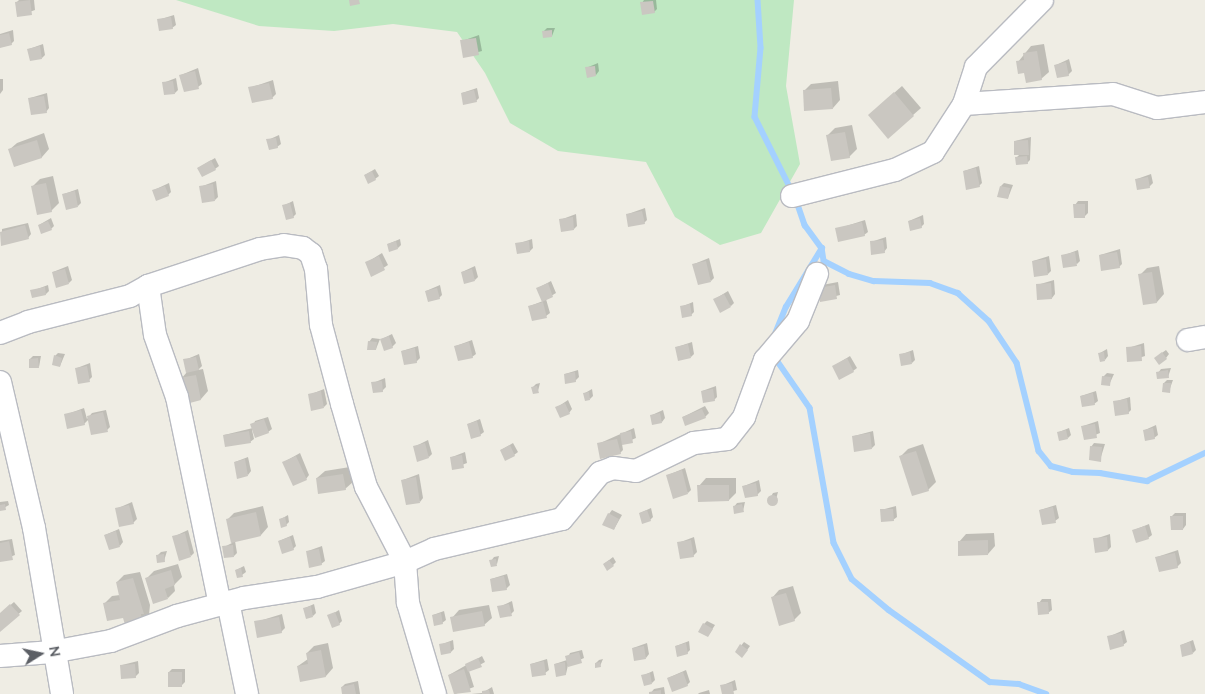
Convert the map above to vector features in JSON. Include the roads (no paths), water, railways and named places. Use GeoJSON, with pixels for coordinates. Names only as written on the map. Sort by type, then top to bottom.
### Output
{"type":"FeatureCollection","features":[{"type":"Feature","properties":{"kind":"street"},"geometry":{"type":"LineString","coordinates":[[792,196],[895,170],[933,152],[964,104],[976,67],[1042,0]]}},
{"type":"Feature","properties":{"kind":"street"},"geometry":{"type":"LineString","coordinates":[[964,104],[1113,94],[1157,108],[1205,102]]}},
{"type":"Feature","properties":{"kind":"street"},"geometry":{"type":"LineString","coordinates":[[0,333],[28,322],[130,296],[148,286],[260,249],[284,245],[304,248],[311,254],[316,269],[321,325],[366,487],[405,562],[408,603],[435,694]]}},
{"type":"Feature","properties":{"kind":"street"},"geometry":{"type":"LineString","coordinates":[[0,656],[52,652],[111,641],[224,603],[317,587],[405,562],[434,549],[562,519],[600,473],[613,468],[636,471],[694,443],[727,439],[744,417],[765,360],[798,321],[817,274]]}},
{"type":"Feature","properties":{"kind":"street"},"geometry":{"type":"LineString","coordinates":[[148,286],[156,335],[177,398],[247,694]]}},
{"type":"Feature","properties":{"kind":"street"},"geometry":{"type":"LineString","coordinates":[[0,382],[34,528],[52,652],[62,694]]}},
{"type":"Feature","properties":{"kind":"waterway"},"geometry":{"type":"LineString","coordinates":[[758,0],[761,48],[755,117],[792,191]]}},
{"type":"Feature","properties":{"kind":"waterway"},"geometry":{"type":"LineString","coordinates":[[796,199],[805,225],[822,248],[824,261],[849,274],[874,281],[930,283],[958,293],[989,321],[1017,363],[1039,451],[1051,466],[1073,472],[1100,473],[1147,481],[1205,453]]}},
{"type":"Feature","properties":{"kind":"waterway"},"geometry":{"type":"LineString","coordinates":[[775,334],[786,307],[822,248]]}},
{"type":"Feature","properties":{"kind":"waterway"},"geometry":{"type":"LineString","coordinates":[[774,356],[810,408],[834,543],[852,579],[889,610],[990,682],[1019,684],[1046,694]]}}]}
